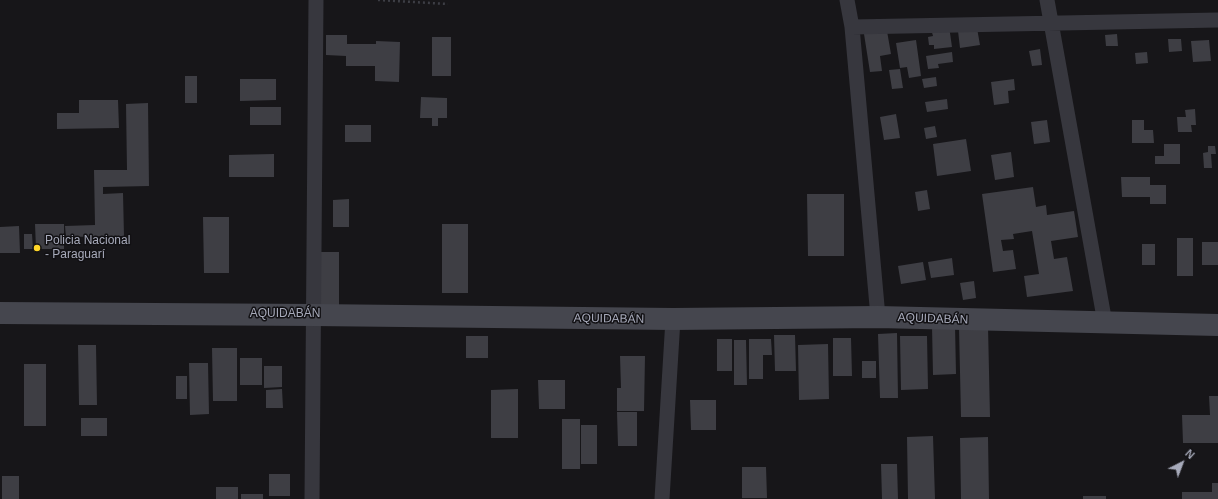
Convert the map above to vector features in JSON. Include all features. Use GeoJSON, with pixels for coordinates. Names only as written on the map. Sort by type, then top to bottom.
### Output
{"type":"FeatureCollection","features":[{"type":"Feature","properties":{"kind":"street"},"geometry":{"type":"LineString","coordinates":[[312,499],[316,0]]}},
{"type":"Feature","properties":{"kind":"street"},"geometry":{"type":"LineString","coordinates":[[847,0],[852,27],[878,317]]}},
{"type":"Feature","properties":{"kind":"street"},"geometry":{"type":"LineString","coordinates":[[1047,0],[1105,323]]}},
{"type":"Feature","properties":{"kind":"street"},"geometry":{"type":"LineString","coordinates":[[852,27],[1218,20]]}},
{"type":"Feature","properties":{"kind":"street","name":"AQUIDABÁN"},"geometry":{"type":"LineString","coordinates":[[0,313],[313,315],[672,320],[878,317],[1218,325]]}},
{"type":"Feature","properties":{"kind":"street"},"geometry":{"type":"LineString","coordinates":[[662,499],[672,320]]}},
{"type":"Feature","properties":{"kind":"path"},"geometry":{"type":"LineString","coordinates":[[378,0],[448,4]]}},
{"type":"Feature","properties":{"kind":"building"},"geometry":{"type":"Polygon","coordinates":[[[949,26],[952,47],[934,49],[934,45],[929,45],[928,37],[933,36],[931,29],[949,26]]]}},
{"type":"Feature","properties":{"kind":"building"},"geometry":{"type":"Polygon","coordinates":[[[977,28],[980,45],[960,48],[958,31],[977,28]]]}},
{"type":"Feature","properties":{"kind":"building"},"geometry":{"type":"Polygon","coordinates":[[[887,31],[891,54],[880,56],[882,71],[870,72],[864,34],[887,31]]]}},
{"type":"Feature","properties":{"kind":"building"},"geometry":{"type":"Polygon","coordinates":[[[1117,34],[1118,46],[1106,46],[1105,35],[1117,34]]]}},
{"type":"Feature","properties":{"kind":"building"},"geometry":{"type":"Polygon","coordinates":[[[326,35],[347,35],[347,44],[376,44],[376,41],[400,42],[399,82],[375,81],[375,66],[346,66],[346,56],[326,55],[326,35]]]}},
{"type":"Feature","properties":{"kind":"building"},"geometry":{"type":"Polygon","coordinates":[[[432,37],[451,37],[451,76],[432,76],[432,37]]]}},
{"type":"Feature","properties":{"kind":"building"},"geometry":{"type":"Polygon","coordinates":[[[1168,39],[1181,39],[1182,51],[1169,52],[1168,39]]]}},
{"type":"Feature","properties":{"kind":"building"},"geometry":{"type":"Polygon","coordinates":[[[916,40],[921,76],[909,78],[907,67],[900,68],[896,43],[916,40]]]}},
{"type":"Feature","properties":{"kind":"building"},"geometry":{"type":"Polygon","coordinates":[[[1209,40],[1211,61],[1193,62],[1191,41],[1209,40]]]}},
{"type":"Feature","properties":{"kind":"building"},"geometry":{"type":"Polygon","coordinates":[[[1040,49],[1042,65],[1032,66],[1029,51],[1040,49]]]}},
{"type":"Feature","properties":{"kind":"building"},"geometry":{"type":"Polygon","coordinates":[[[952,52],[953,62],[938,64],[939,68],[928,69],[926,56],[952,52]]]}},
{"type":"Feature","properties":{"kind":"building"},"geometry":{"type":"Polygon","coordinates":[[[1147,52],[1148,63],[1136,64],[1135,53],[1147,52]]]}},
{"type":"Feature","properties":{"kind":"building"},"geometry":{"type":"Polygon","coordinates":[[[900,69],[903,88],[892,89],[889,70],[900,69]]]}},
{"type":"Feature","properties":{"kind":"building"},"geometry":{"type":"Polygon","coordinates":[[[185,76],[197,76],[197,103],[185,103],[185,76]]]}},
{"type":"Feature","properties":{"kind":"building"},"geometry":{"type":"Polygon","coordinates":[[[936,77],[937,86],[924,88],[922,79],[936,77]]]}},
{"type":"Feature","properties":{"kind":"building"},"geometry":{"type":"Polygon","coordinates":[[[240,79],[276,79],[276,100],[240,101],[240,79]]]}},
{"type":"Feature","properties":{"kind":"building"},"geometry":{"type":"Polygon","coordinates":[[[1014,79],[1015,90],[1008,91],[1009,103],[994,105],[991,82],[1014,79]]]}},
{"type":"Feature","properties":{"kind":"building"},"geometry":{"type":"Polygon","coordinates":[[[421,97],[447,98],[447,118],[438,118],[438,126],[432,126],[432,118],[420,118],[421,97]]]}},
{"type":"Feature","properties":{"kind":"building"},"geometry":{"type":"Polygon","coordinates":[[[947,99],[948,109],[927,112],[925,102],[947,99]]]}},
{"type":"Feature","properties":{"kind":"building"},"geometry":{"type":"Polygon","coordinates":[[[79,100],[118,100],[119,128],[57,129],[57,113],[79,113],[79,100]]]}},
{"type":"Feature","properties":{"kind":"building"},"geometry":{"type":"Polygon","coordinates":[[[148,103],[149,186],[103,187],[103,194],[123,193],[124,236],[66,237],[65,226],[95,225],[94,170],[127,170],[126,104],[148,103]]]}},
{"type":"Feature","properties":{"kind":"building"},"geometry":{"type":"Polygon","coordinates":[[[250,107],[281,107],[281,125],[250,125],[250,107]]]}},
{"type":"Feature","properties":{"kind":"building"},"geometry":{"type":"Polygon","coordinates":[[[1195,109],[1196,125],[1191,125],[1192,132],[1178,132],[1177,117],[1186,117],[1185,110],[1195,109]]]}},
{"type":"Feature","properties":{"kind":"building"},"geometry":{"type":"Polygon","coordinates":[[[896,114],[900,138],[884,140],[880,117],[896,114]]]}},
{"type":"Feature","properties":{"kind":"building"},"geometry":{"type":"Polygon","coordinates":[[[1047,120],[1050,142],[1034,144],[1031,122],[1047,120]]]}},
{"type":"Feature","properties":{"kind":"building"},"geometry":{"type":"Polygon","coordinates":[[[1132,120],[1144,120],[1144,130],[1153,130],[1154,143],[1132,143],[1132,120]]]}},
{"type":"Feature","properties":{"kind":"building"},"geometry":{"type":"Polygon","coordinates":[[[345,125],[371,125],[371,142],[345,142],[345,125]]]}},
{"type":"Feature","properties":{"kind":"building"},"geometry":{"type":"Polygon","coordinates":[[[935,126],[937,137],[926,139],[924,128],[935,126]]]}},
{"type":"Feature","properties":{"kind":"building"},"geometry":{"type":"Polygon","coordinates":[[[966,139],[971,171],[937,176],[933,144],[966,139]]]}},
{"type":"Feature","properties":{"kind":"building"},"geometry":{"type":"Polygon","coordinates":[[[1164,144],[1180,144],[1180,164],[1155,164],[1155,156],[1164,156],[1164,144]]]}},
{"type":"Feature","properties":{"kind":"building"},"geometry":{"type":"Polygon","coordinates":[[[1208,146],[1215,146],[1216,154],[1211,154],[1212,168],[1204,168],[1203,153],[1208,152],[1208,146]]]}},
{"type":"Feature","properties":{"kind":"building"},"geometry":{"type":"Polygon","coordinates":[[[1011,152],[1014,177],[995,180],[991,155],[1011,152]]]}},
{"type":"Feature","properties":{"kind":"building"},"geometry":{"type":"Polygon","coordinates":[[[274,154],[274,177],[229,177],[229,155],[274,154]]]}},
{"type":"Feature","properties":{"kind":"building"},"geometry":{"type":"Polygon","coordinates":[[[1121,177],[1150,177],[1150,185],[1166,185],[1166,204],[1150,204],[1150,197],[1122,197],[1121,177]]]}},
{"type":"Feature","properties":{"kind":"building"},"geometry":{"type":"Polygon","coordinates":[[[1033,187],[1036,207],[1046,205],[1047,215],[1074,211],[1078,237],[1051,241],[1054,259],[1067,257],[1073,291],[1027,297],[1024,276],[1039,274],[1032,231],[1013,234],[1014,239],[1001,240],[1003,251],[1013,250],[1016,269],[993,272],[982,194],[1033,187]]]}},
{"type":"Feature","properties":{"kind":"building"},"geometry":{"type":"Polygon","coordinates":[[[927,190],[930,209],[918,211],[915,192],[927,190]]]}},
{"type":"Feature","properties":{"kind":"building"},"geometry":{"type":"Polygon","coordinates":[[[807,194],[844,194],[844,256],[808,256],[807,194]]]}},
{"type":"Feature","properties":{"kind":"building"},"geometry":{"type":"Polygon","coordinates":[[[349,199],[349,227],[333,227],[333,200],[349,199]]]}},
{"type":"Feature","properties":{"kind":"building"},"geometry":{"type":"Polygon","coordinates":[[[203,217],[229,217],[229,273],[204,273],[203,217]]]}},
{"type":"Feature","properties":{"kind":"building"},"geometry":{"type":"Polygon","coordinates":[[[35,224],[64,224],[64,249],[36,249],[35,224]]]}},
{"type":"Feature","properties":{"kind":"building"},"geometry":{"type":"Polygon","coordinates":[[[442,224],[468,224],[468,293],[442,293],[442,224]]]}},
{"type":"Feature","properties":{"kind":"building"},"geometry":{"type":"Polygon","coordinates":[[[19,226],[20,253],[0,253],[0,227],[19,226]]]}},
{"type":"Feature","properties":{"kind":"building"},"geometry":{"type":"Polygon","coordinates":[[[24,234],[32,234],[33,249],[24,249],[24,234]]]}},
{"type":"Feature","properties":{"kind":"building"},"geometry":{"type":"Polygon","coordinates":[[[1177,238],[1193,238],[1193,276],[1177,276],[1177,238]]]}},
{"type":"Feature","properties":{"kind":"building"},"geometry":{"type":"Polygon","coordinates":[[[1202,242],[1218,242],[1218,265],[1202,265],[1202,242]]]}},
{"type":"Feature","properties":{"kind":"building"},"geometry":{"type":"Polygon","coordinates":[[[1142,244],[1155,244],[1155,265],[1142,265],[1142,244]]]}},
{"type":"Feature","properties":{"kind":"building"},"geometry":{"type":"Polygon","coordinates":[[[318,252],[339,252],[339,305],[318,305],[318,252]]]}},
{"type":"Feature","properties":{"kind":"building"},"geometry":{"type":"Polygon","coordinates":[[[952,258],[954,275],[931,278],[928,262],[952,258]]]}},
{"type":"Feature","properties":{"kind":"building"},"geometry":{"type":"Polygon","coordinates":[[[923,262],[926,280],[901,284],[898,266],[923,262]]]}},
{"type":"Feature","properties":{"kind":"building"},"geometry":{"type":"Polygon","coordinates":[[[974,281],[976,298],[963,300],[960,283],[974,281]]]}},
{"type":"Feature","properties":{"kind":"building"},"geometry":{"type":"Polygon","coordinates":[[[955,325],[956,374],[933,375],[932,326],[955,325]]]}},
{"type":"Feature","properties":{"kind":"building"},"geometry":{"type":"Polygon","coordinates":[[[988,326],[990,417],[961,417],[959,327],[988,326]]]}},
{"type":"Feature","properties":{"kind":"building"},"geometry":{"type":"Polygon","coordinates":[[[897,333],[898,398],[880,398],[878,334],[897,333]]]}},
{"type":"Feature","properties":{"kind":"building"},"geometry":{"type":"Polygon","coordinates":[[[774,335],[795,335],[796,371],[775,371],[774,335]]]}},
{"type":"Feature","properties":{"kind":"building"},"geometry":{"type":"Polygon","coordinates":[[[466,336],[488,336],[488,358],[466,358],[466,336]]]}},
{"type":"Feature","properties":{"kind":"building"},"geometry":{"type":"Polygon","coordinates":[[[900,336],[927,336],[928,389],[901,390],[900,336]]]}},
{"type":"Feature","properties":{"kind":"building"},"geometry":{"type":"Polygon","coordinates":[[[833,338],[851,338],[852,376],[833,376],[833,338]]]}},
{"type":"Feature","properties":{"kind":"building"},"geometry":{"type":"Polygon","coordinates":[[[717,339],[732,339],[732,371],[717,371],[717,339]]]}},
{"type":"Feature","properties":{"kind":"building"},"geometry":{"type":"Polygon","coordinates":[[[749,339],[771,339],[772,355],[763,355],[763,379],[749,379],[749,339]]]}},
{"type":"Feature","properties":{"kind":"building"},"geometry":{"type":"Polygon","coordinates":[[[734,340],[746,340],[747,385],[734,385],[734,340]]]}},
{"type":"Feature","properties":{"kind":"building"},"geometry":{"type":"Polygon","coordinates":[[[828,344],[829,399],[799,400],[798,345],[828,344]]]}},
{"type":"Feature","properties":{"kind":"building"},"geometry":{"type":"Polygon","coordinates":[[[78,345],[96,345],[97,405],[79,405],[78,345]]]}},
{"type":"Feature","properties":{"kind":"building"},"geometry":{"type":"Polygon","coordinates":[[[212,348],[237,348],[237,401],[213,401],[212,348]]]}},
{"type":"Feature","properties":{"kind":"building"},"geometry":{"type":"Polygon","coordinates":[[[620,356],[645,356],[644,411],[617,411],[617,388],[621,388],[620,356]]]}},
{"type":"Feature","properties":{"kind":"building"},"geometry":{"type":"Polygon","coordinates":[[[240,358],[262,358],[262,385],[240,385],[240,358]]]}},
{"type":"Feature","properties":{"kind":"building"},"geometry":{"type":"Polygon","coordinates":[[[862,361],[876,361],[876,378],[862,378],[862,361]]]}},
{"type":"Feature","properties":{"kind":"building"},"geometry":{"type":"Polygon","coordinates":[[[189,363],[208,363],[209,414],[190,415],[189,363]]]}},
{"type":"Feature","properties":{"kind":"building"},"geometry":{"type":"Polygon","coordinates":[[[24,364],[46,364],[46,426],[24,426],[24,364]]]}},
{"type":"Feature","properties":{"kind":"building"},"geometry":{"type":"Polygon","coordinates":[[[264,366],[282,366],[282,387],[264,388],[264,366]]]}},
{"type":"Feature","properties":{"kind":"building"},"geometry":{"type":"Polygon","coordinates":[[[176,376],[187,376],[187,399],[176,399],[176,376]]]}},
{"type":"Feature","properties":{"kind":"building"},"geometry":{"type":"Polygon","coordinates":[[[538,380],[565,380],[565,409],[539,409],[538,380]]]}},
{"type":"Feature","properties":{"kind":"building"},"geometry":{"type":"Polygon","coordinates":[[[282,389],[283,408],[266,408],[266,390],[282,389]]]}},
{"type":"Feature","properties":{"kind":"building"},"geometry":{"type":"Polygon","coordinates":[[[518,389],[518,438],[491,438],[491,390],[518,389]]]}},
{"type":"Feature","properties":{"kind":"building"},"geometry":{"type":"Polygon","coordinates":[[[1209,396],[1218,396],[1218,443],[1183,443],[1182,415],[1210,415],[1209,396]]]}},
{"type":"Feature","properties":{"kind":"building"},"geometry":{"type":"Polygon","coordinates":[[[690,400],[716,400],[716,430],[691,430],[690,400]]]}},
{"type":"Feature","properties":{"kind":"building"},"geometry":{"type":"Polygon","coordinates":[[[617,412],[637,412],[637,446],[618,446],[617,412]]]}},
{"type":"Feature","properties":{"kind":"building"},"geometry":{"type":"Polygon","coordinates":[[[81,418],[107,418],[107,436],[81,436],[81,418]]]}},
{"type":"Feature","properties":{"kind":"building"},"geometry":{"type":"Polygon","coordinates":[[[562,419],[580,419],[580,469],[562,469],[562,419]]]}},
{"type":"Feature","properties":{"kind":"building"},"geometry":{"type":"Polygon","coordinates":[[[581,425],[597,425],[597,464],[581,464],[581,425]]]}},
{"type":"Feature","properties":{"kind":"building"},"geometry":{"type":"Polygon","coordinates":[[[933,436],[935,499],[908,499],[907,437],[933,436]]]}},
{"type":"Feature","properties":{"kind":"building"},"geometry":{"type":"Polygon","coordinates":[[[988,437],[989,499],[961,499],[960,438],[988,437]]]}},
{"type":"Feature","properties":{"kind":"building"},"geometry":{"type":"Polygon","coordinates":[[[881,464],[897,464],[898,499],[882,499],[881,464]]]}},
{"type":"Feature","properties":{"kind":"building"},"geometry":{"type":"Polygon","coordinates":[[[742,467],[766,467],[767,498],[742,498],[742,467]]]}},
{"type":"Feature","properties":{"kind":"building"},"geometry":{"type":"Polygon","coordinates":[[[269,474],[290,474],[290,496],[269,496],[269,474]]]}},
{"type":"Feature","properties":{"kind":"building"},"geometry":{"type":"Polygon","coordinates":[[[2,476],[19,476],[19,499],[2,499],[2,476]]]}},
{"type":"Feature","properties":{"kind":"building"},"geometry":{"type":"Polygon","coordinates":[[[1212,483],[1218,483],[1218,499],[1182,499],[1182,492],[1212,492],[1212,483]]]}},
{"type":"Feature","properties":{"kind":"building"},"geometry":{"type":"Polygon","coordinates":[[[216,487],[238,487],[238,499],[216,499],[216,487]]]}},
{"type":"Feature","properties":{"kind":"building"},"geometry":{"type":"Polygon","coordinates":[[[241,494],[263,494],[263,499],[241,499],[241,494]]]}},
{"type":"Feature","properties":{"kind":"building"},"geometry":{"type":"Polygon","coordinates":[[[1083,496],[1106,496],[1106,499],[1083,499],[1083,496]]]}},
{"type":"Feature","properties":{"kind":"place","name":"Policia Nacional - Paraguarí"},"geometry":{"type":"Point","coordinates":[37,248]}}]}
